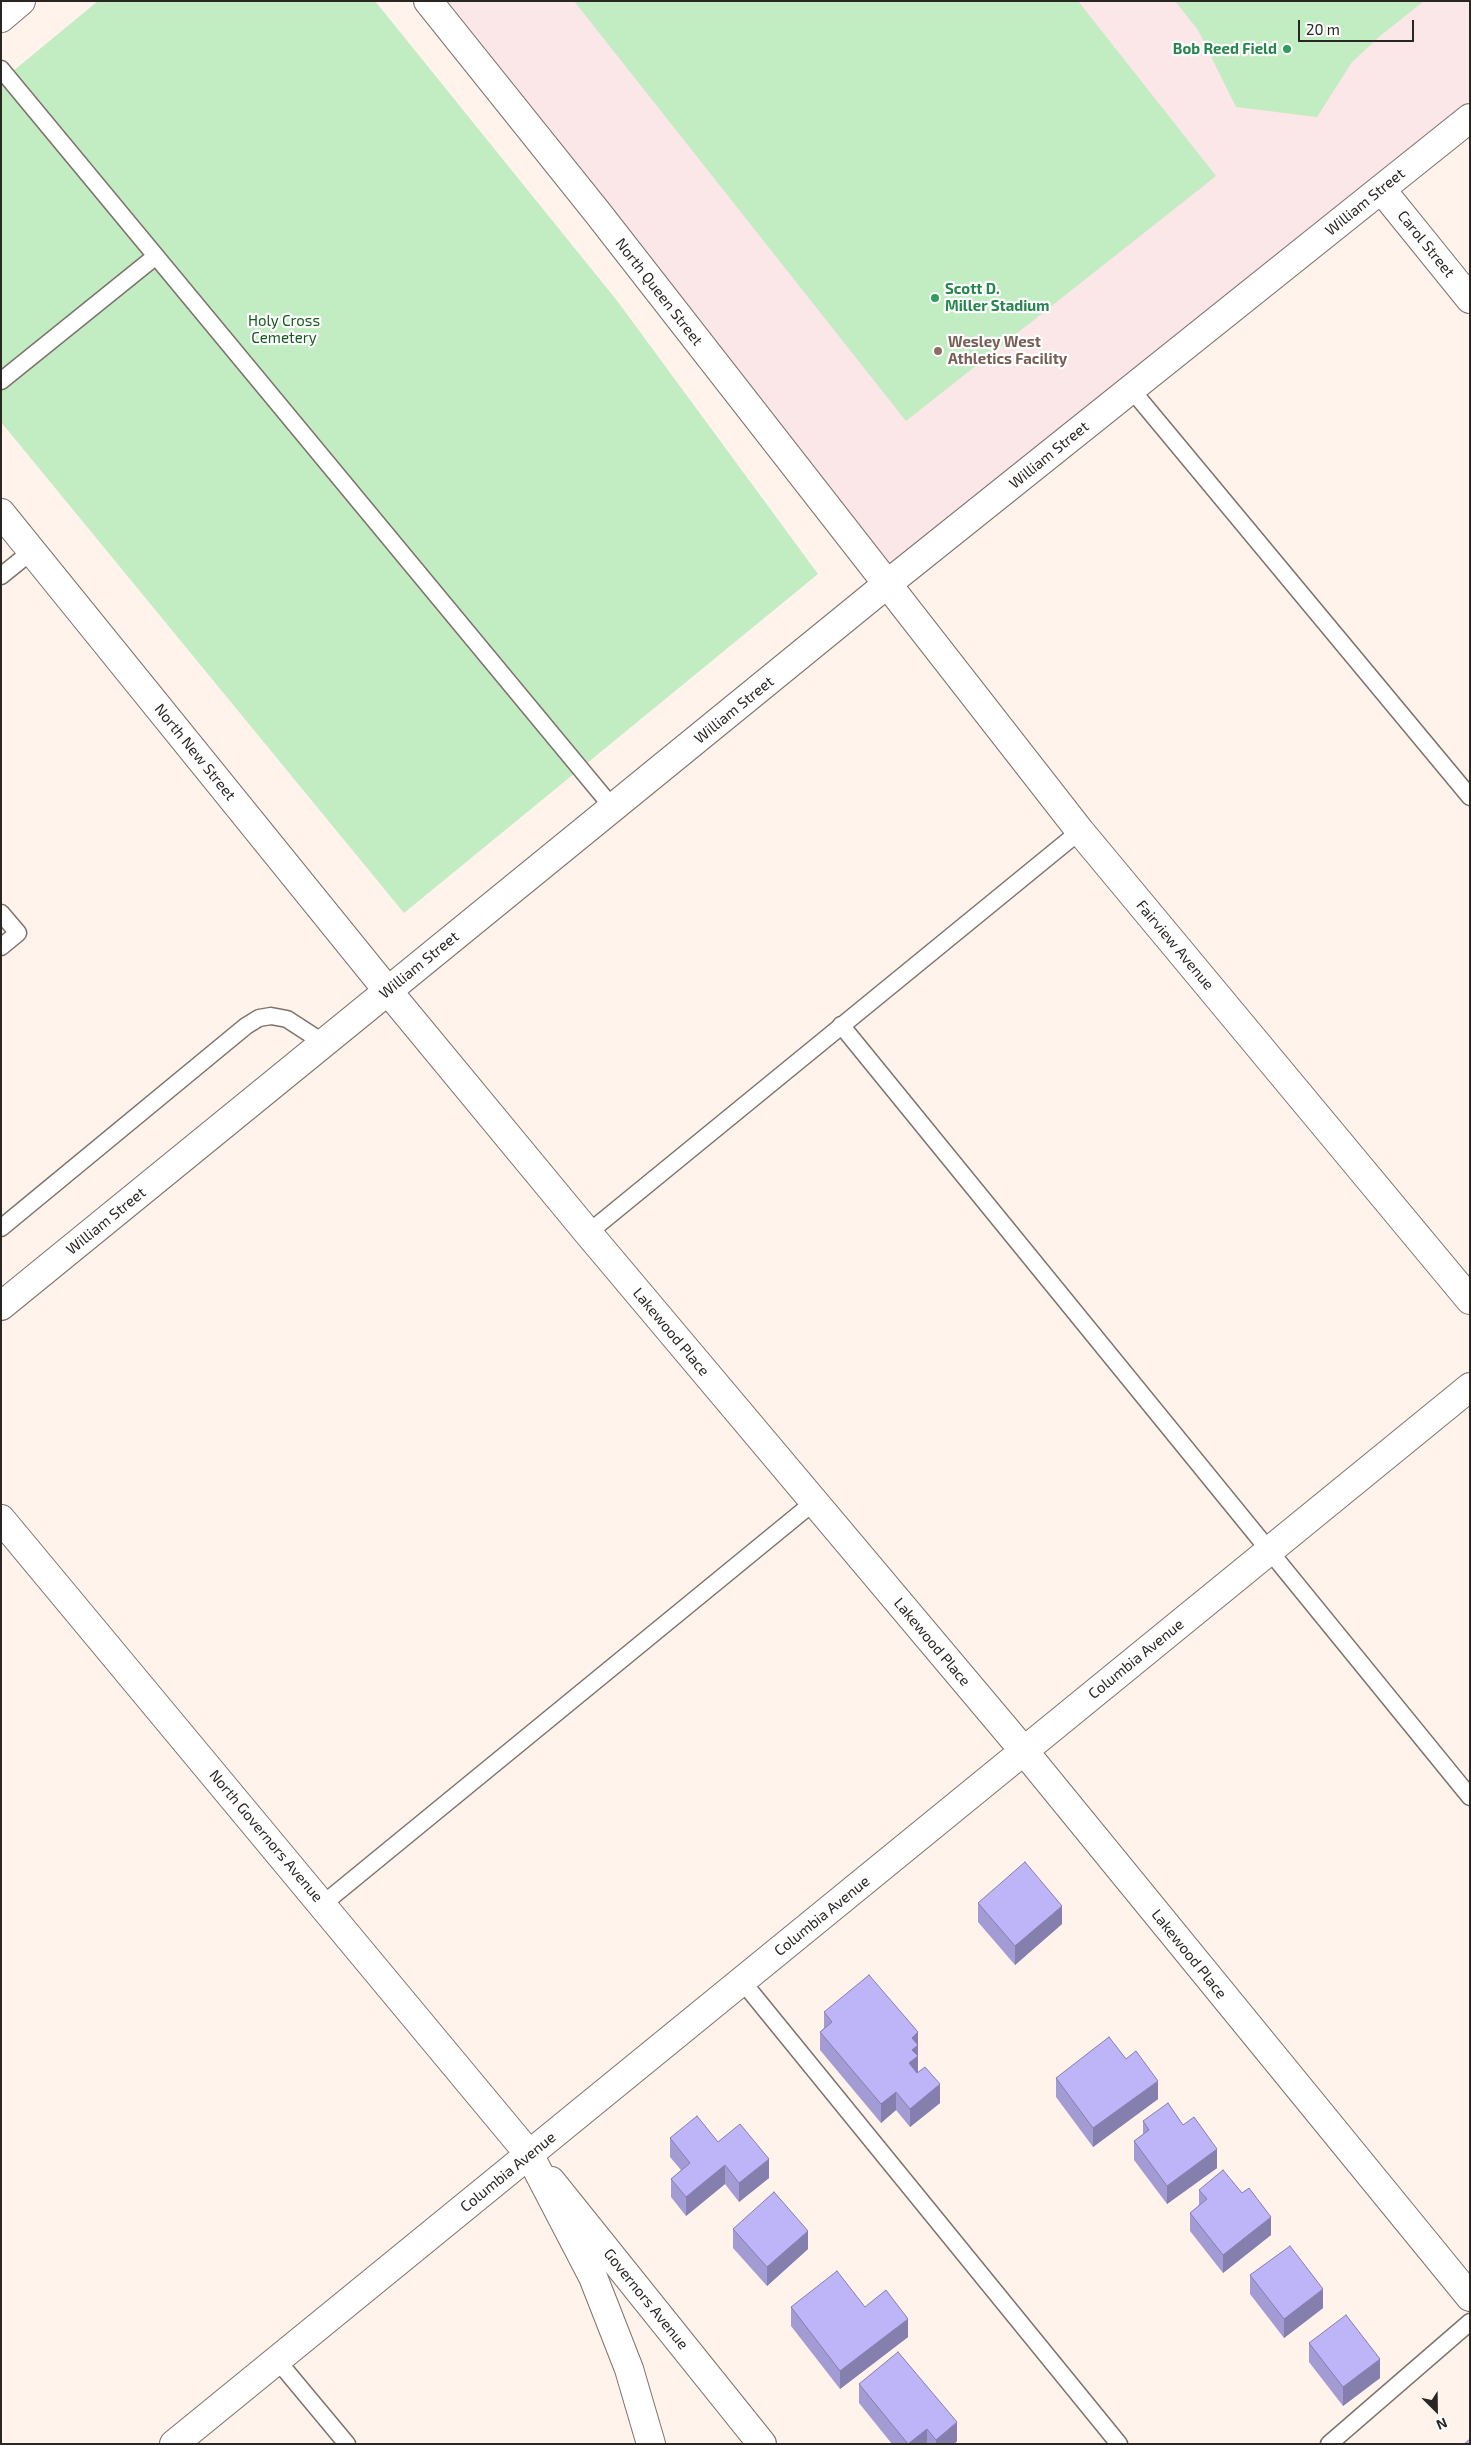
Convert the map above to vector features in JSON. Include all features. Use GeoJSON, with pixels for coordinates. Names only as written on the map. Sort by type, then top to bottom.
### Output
{"type":"FeatureCollection","features":[{"type":"Feature","properties":{"kind":"street"},"geometry":{"type":"LineString","coordinates":[[1,18],[21,1]]}},
{"type":"Feature","properties":{"kind":"street","name":"North Queen Street"},"geometry":{"type":"LineString","coordinates":[[428,1],[597,212],[886,585]]}},
{"type":"Feature","properties":{"kind":"street","name":"William Street"},"geometry":{"type":"LineString","coordinates":[[1,1306],[886,585],[1470,118]]}},
{"type":"Feature","properties":{"kind":"street","name":"Carol Street"},"geometry":{"type":"LineString","coordinates":[[1381,189],[1470,299]]}},
{"type":"Feature","properties":{"kind":"street","name":"North New Street"},"geometry":{"type":"LineString","coordinates":[[1,513],[388,991]]}},
{"type":"Feature","properties":{"kind":"street","name":"Fairview Avenue"},"geometry":{"type":"LineString","coordinates":[[886,585],[1080,831],[1470,1300]]}},
{"type":"Feature","properties":{"kind":"street","name":"Lakewood Place"},"geometry":{"type":"LineString","coordinates":[[388,991],[588,1233],[1024,1751],[1470,2298]]}},
{"type":"Feature","properties":{"kind":"street","name":"Columbia Avenue"},"geometry":{"type":"LineString","coordinates":[[174,2444],[1470,1387]]}},
{"type":"Feature","properties":{"kind":"street","name":"North Governors Avenue"},"geometry":{"type":"LineString","coordinates":[[1,1519],[530,2154]]}},
{"type":"Feature","properties":{"kind":"street"},"geometry":{"type":"LineString","coordinates":[[530,2154],[592,2277],[629,2369],[651,2444]]}},
{"type":"Feature","properties":{"kind":"street","name":"Governors Avenue"},"geometry":{"type":"LineString","coordinates":[[530,2154],[762,2444]]}},
{"type":"Feature","properties":{"kind":"lane"},"geometry":{"type":"LineString","coordinates":[[1,69],[613,808]]}},
{"type":"Feature","properties":{"kind":"lane"},"geometry":{"type":"LineString","coordinates":[[1,381],[156,256]]}},
{"type":"Feature","properties":{"kind":"lane"},"geometry":{"type":"LineString","coordinates":[[1131,389],[1470,797]]}},
{"type":"Feature","properties":{"kind":"lane"},"geometry":{"type":"LineString","coordinates":[[1,576],[32,551]]}},
{"type":"Feature","properties":{"kind":"lane"},"geometry":{"type":"LineString","coordinates":[[588,1233],[1080,831]]}},
{"type":"Feature","properties":{"kind":"lane"},"geometry":{"type":"LineString","coordinates":[[1,913],[18,933],[1,947]]}},
{"type":"Feature","properties":{"kind":"lane"},"geometry":{"type":"LineString","coordinates":[[1,1228],[246,1026],[259,1018],[271,1016],[287,1019],[324,1043]]}},
{"type":"Feature","properties":{"kind":"lane"},"geometry":{"type":"LineString","coordinates":[[841,1025],[1470,1797]]}},
{"type":"Feature","properties":{"kind":"lane"},"geometry":{"type":"LineString","coordinates":[[323,1904],[814,1502]]}},
{"type":"Feature","properties":{"kind":"lane"},"geometry":{"type":"LineString","coordinates":[[742,1981],[1120,2444]]}},
{"type":"Feature","properties":{"kind":"lane"},"geometry":{"type":"LineString","coordinates":[[1329,2444],[1470,2322]]}},
{"type":"Feature","properties":{"kind":"lane"},"geometry":{"type":"LineString","coordinates":[[277,2360],[347,2444]]}},
{"type":"Feature","properties":{"kind":"shaded area","name":"Wesley West Athletics Facility"},"geometry":{"type":"Polygon","coordinates":[[[415,1],[1470,1],[1470,117],[886,585],[415,1]]]}},
{"type":"Feature","properties":{"kind":"green space","name":"Holy Cross Cemetery"},"geometry":{"type":"Polygon","coordinates":[[[98,1],[375,1],[618,302],[818,574],[404,913],[1,422],[1,81],[98,1]]]}},
{"type":"Feature","properties":{"kind":"green space","name":"Scott D. Miller Stadium"},"geometry":{"type":"Polygon","coordinates":[[[574,1],[1078,1],[1216,176],[906,421],[574,1]]]}},
{"type":"Feature","properties":{"kind":"green space","name":"Bob Reed Field"},"geometry":{"type":"Polygon","coordinates":[[[1175,1],[1424,1],[1380,36],[1352,62],[1317,117],[1236,107],[1198,30],[1175,1]]]}},
{"type":"Feature","properties":{"kind":"building"},"geometry":{"type":"Polygon","coordinates":[[[1025,1862],[1062,1906],[1015,1946],[978,1903],[1025,1862]]]}},
{"type":"Feature","properties":{"kind":"building"},"geometry":{"type":"Polygon","coordinates":[[[869,1975],[918,2032],[912,2038],[918,2045],[912,2050],[918,2056],[909,2063],[917,2073],[925,2067],[940,2084],[910,2109],[896,2092],[881,2104],[820,2032],[832,2022],[824,2012],[869,1975]]]}},
{"type":"Feature","properties":{"kind":"building"},"geometry":{"type":"Polygon","coordinates":[[[1109,2037],[1126,2059],[1136,2051],[1158,2081],[1093,2128],[1056,2078],[1109,2037]]]}},
{"type":"Feature","properties":{"kind":"building"},"geometry":{"type":"Polygon","coordinates":[[[1168,2103],[1183,2125],[1194,2117],[1217,2149],[1167,2186],[1134,2141],[1149,2130],[1143,2121],[1168,2103]]]}},
{"type":"Feature","properties":{"kind":"building"},"geometry":{"type":"Polygon","coordinates":[[[697,2116],[718,2142],[740,2124],[769,2159],[739,2183],[725,2165],[686,2197],[671,2179],[690,2163],[670,2138],[697,2116]]]}},
{"type":"Feature","properties":{"kind":"building"},"geometry":{"type":"Polygon","coordinates":[[[1223,2170],[1242,2193],[1249,2188],[1271,2217],[1223,2255],[1190,2213],[1207,2199],[1199,2190],[1223,2170]]]}},
{"type":"Feature","properties":{"kind":"building"},"geometry":{"type":"Polygon","coordinates":[[[774,2192],[808,2231],[767,2267],[733,2229],[774,2192]]]}},
{"type":"Feature","properties":{"kind":"building"},"geometry":{"type":"Polygon","coordinates":[[[1290,2246],[1323,2289],[1284,2319],[1250,2275],[1290,2246]]]}},
{"type":"Feature","properties":{"kind":"building"},"geometry":{"type":"Polygon","coordinates":[[[837,2271],[865,2307],[886,2290],[908,2319],[840,2371],[791,2307],[837,2271]]]}},
{"type":"Feature","properties":{"kind":"building"},"geometry":{"type":"Polygon","coordinates":[[[1346,2315],[1380,2359],[1343,2387],[1309,2343],[1346,2315]]]}},
{"type":"Feature","properties":{"kind":"building"},"geometry":{"type":"Polygon","coordinates":[[[898,2352],[957,2422],[936,2440],[927,2429],[908,2444],[859,2384],[898,2352]]]}},
{"type":"Feature","properties":{"kind":"place","name":"Bob Reed Field"},"geometry":{"type":"Point","coordinates":[1287,49]}},
{"type":"Feature","properties":{"kind":"place","name":"Scott D. Miller Stadium"},"geometry":{"type":"Point","coordinates":[935,298]}},
{"type":"Feature","properties":{"kind":"place","name":"Wesley West Athletics Facility"},"geometry":{"type":"Point","coordinates":[938,351]}}]}
